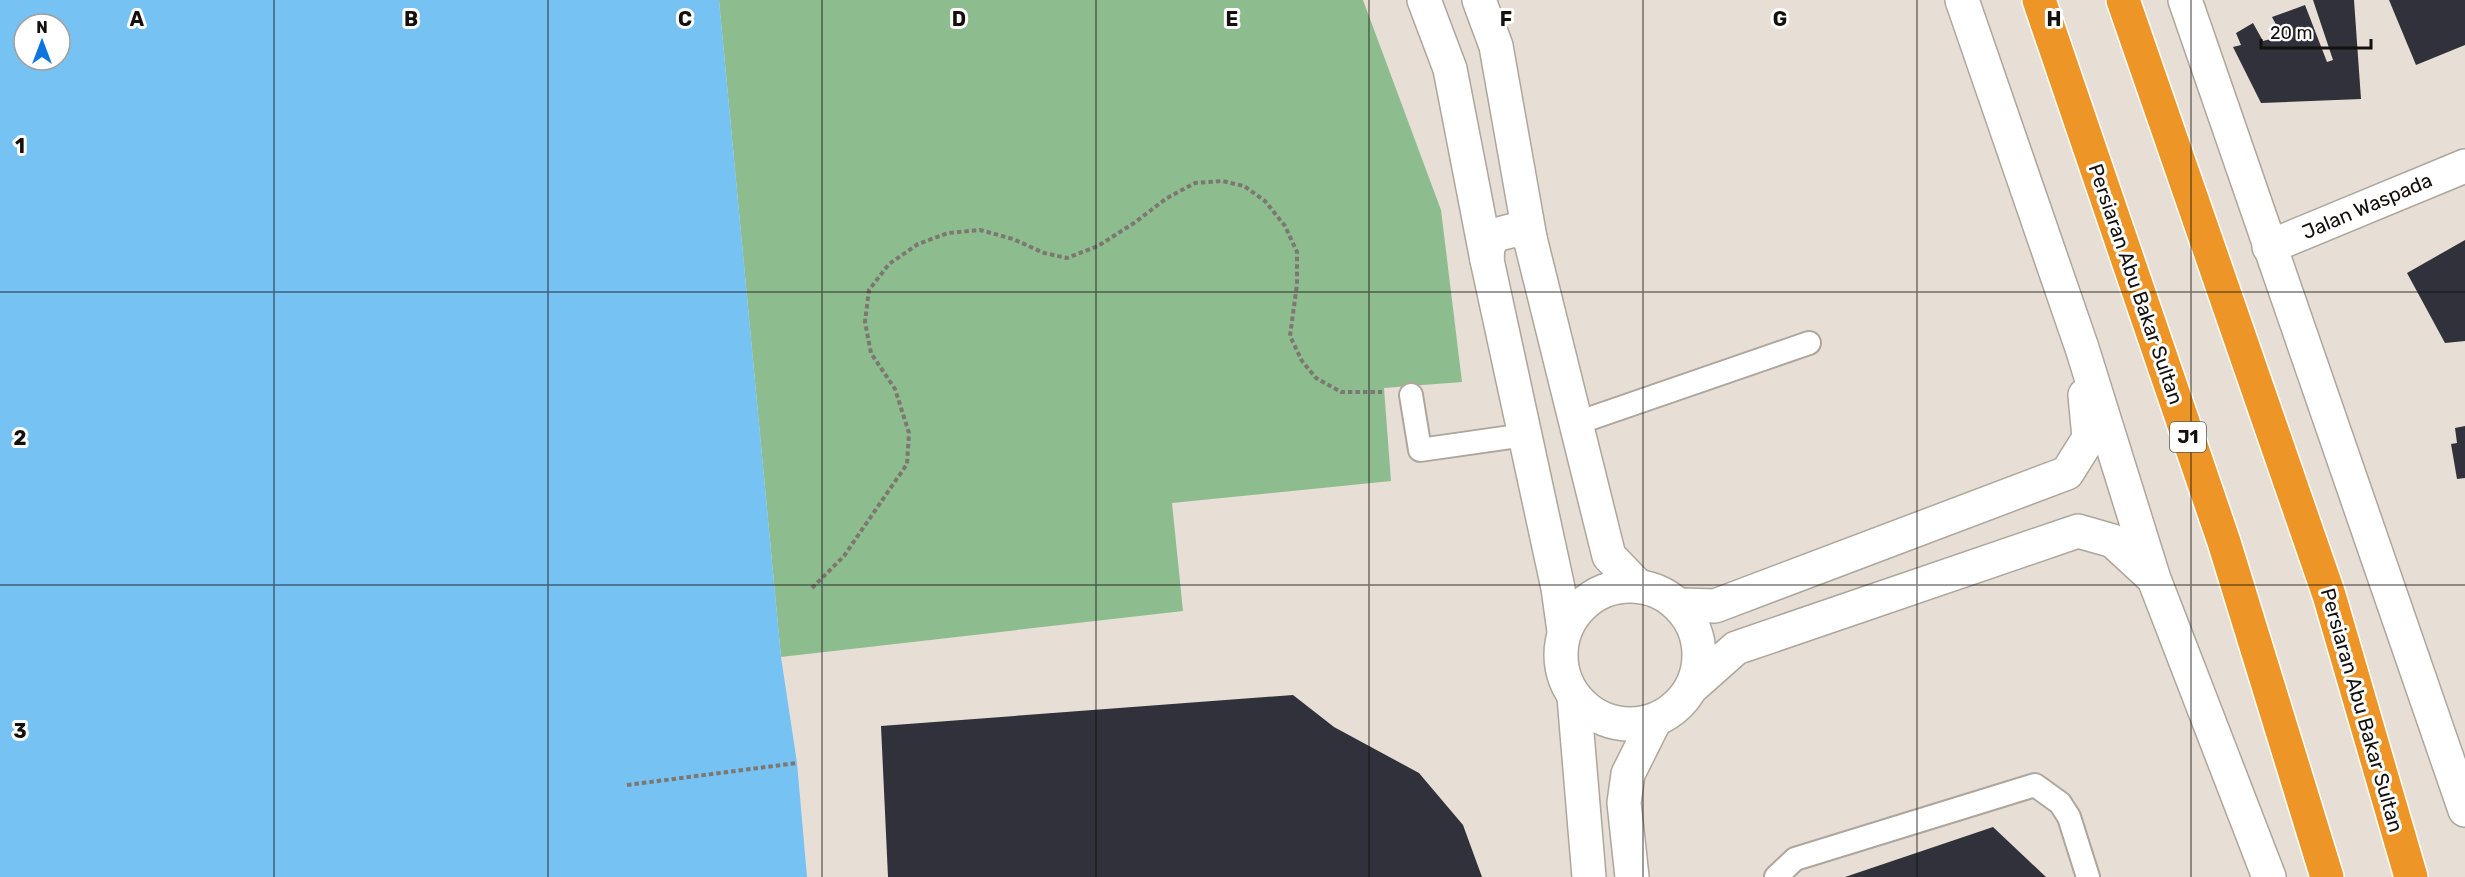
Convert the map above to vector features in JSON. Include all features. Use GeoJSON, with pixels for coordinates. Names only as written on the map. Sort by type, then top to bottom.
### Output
{"type":"FeatureCollection","features":[{"type":"Feature","properties":{"kind":"highway","name":"Persiaran Abu Bakar Sultan"},"geometry":{"type":"LineString","coordinates":[[2039,0],[2224,542],[2327,877]]}},
{"type":"Feature","properties":{"kind":"highway","name":"Persiaran Abu Bakar Sultan"},"geometry":{"type":"LineString","coordinates":[[2123,0],[2330,595],[2411,877]]}},
{"type":"Feature","properties":{"kind":"street"},"geometry":{"type":"LineString","coordinates":[[1424,0],[1450,69],[1487,260],[1558,588],[1564,631],[1560,654],[1563,677],[1574,697],[1590,712],[1610,722],[1633,724],[1655,720],[1676,707],[1691,688],[1736,648],[2078,531],[2114,541],[2154,579]]}},
{"type":"Feature","properties":{"kind":"street"},"geometry":{"type":"LineString","coordinates":[[1479,0],[1496,46],[1530,238],[1609,556],[1638,586]]}},
{"type":"Feature","properties":{"kind":"street"},"geometry":{"type":"LineString","coordinates":[[1962,0],[2082,348],[2154,579],[2269,877]]}},
{"type":"Feature","properties":{"kind":"street"},"geometry":{"type":"LineString","coordinates":[[2185,0],[2465,810]]}},
{"type":"Feature","properties":{"kind":"street","name":"Jalan Waspada"},"geometry":{"type":"LineString","coordinates":[[2269,247],[2465,166]]}},
{"type":"Feature","properties":{"kind":"street"},"geometry":{"type":"LineString","coordinates":[[1487,260],[1488,246],[1495,235],[1518,229],[1530,238]]}},
{"type":"Feature","properties":{"kind":"street"},"geometry":{"type":"LineString","coordinates":[[1679,605],[1715,606],[2067,473],[2088,438],[2082,348]]}},
{"type":"Feature","properties":{"kind":"street"},"geometry":{"type":"LineString","coordinates":[[1564,631],[1575,611],[1593,596],[1614,587],[1638,586],[1659,592],[1679,605],[1692,623],[1698,643],[1699,664],[1691,688]]}},
{"type":"Feature","properties":{"kind":"street"},"geometry":{"type":"LineString","coordinates":[[1574,697],[1588,877]]}},
{"type":"Feature","properties":{"kind":"street"},"geometry":{"type":"LineString","coordinates":[[1632,877],[1624,803],[1628,774],[1655,720]]}},
{"type":"Feature","properties":{"kind":"lane"},"geometry":{"type":"LineString","coordinates":[[1577,423],[1809,343]]}},
{"type":"Feature","properties":{"kind":"lane"},"geometry":{"type":"LineString","coordinates":[[1411,395],[1420,450],[1525,435]]}},
{"type":"Feature","properties":{"kind":"lane"},"geometry":{"type":"LineString","coordinates":[[1776,877],[1795,859],[2035,785],[2060,803],[2069,817],[2088,877]]}},
{"type":"Feature","properties":{"kind":"path"},"geometry":{"type":"LineString","coordinates":[[812,588],[844,556],[907,464],[909,433],[895,389],[871,353],[865,322],[869,290],[889,264],[918,244],[948,233],[980,230],[1013,239],[1044,253],[1067,258],[1098,246],[1167,198],[1195,183],[1222,181],[1244,186],[1265,201],[1285,225],[1297,252],[1297,284],[1290,336],[1302,361],[1316,378],[1341,392],[1365,391],[1411,395]]}},
{"type":"Feature","properties":{"kind":"path"},"geometry":{"type":"LineString","coordinates":[[627,785],[797,763]]}},
{"type":"Feature","properties":{"kind":"green space"},"geometry":{"type":"Polygon","coordinates":[[[719,0],[1363,0],[1441,210],[1462,382],[1384,388],[1391,481],[1172,503],[1183,611],[781,657],[719,0]]]}},
{"type":"Feature","properties":{"kind":"water"},"geometry":{"type":"Polygon","coordinates":[[[0,0],[719,0],[781,657],[797,763],[807,877],[0,877],[0,0]]]}},
{"type":"Feature","properties":{"kind":"building"},"geometry":{"type":"Polygon","coordinates":[[[2313,0],[2354,0],[2361,99],[2261,103],[2233,47],[2241,45],[2236,33],[2253,23],[2263,41],[2282,36],[2272,17],[2305,5],[2327,62],[2333,60],[2313,0]]]}},
{"type":"Feature","properties":{"kind":"building"},"geometry":{"type":"Polygon","coordinates":[[[2389,0],[2465,0],[2465,45],[2416,65],[2389,0]]]}},
{"type":"Feature","properties":{"kind":"building"},"geometry":{"type":"Polygon","coordinates":[[[2465,240],[2465,341],[2445,343],[2407,273],[2465,240]]]}},
{"type":"Feature","properties":{"kind":"building"},"geometry":{"type":"Polygon","coordinates":[[[2465,426],[2465,478],[2457,479],[2451,444],[2457,443],[2455,428],[2465,426]]]}},
{"type":"Feature","properties":{"kind":"building"},"geometry":{"type":"Polygon","coordinates":[[[1293,695],[1334,727],[1419,773],[1463,825],[1482,877],[888,877],[881,726],[1293,695]]]}},
{"type":"Feature","properties":{"kind":"building"},"geometry":{"type":"Polygon","coordinates":[[[1993,827],[2046,877],[1845,877],[1993,827]]]}}]}
